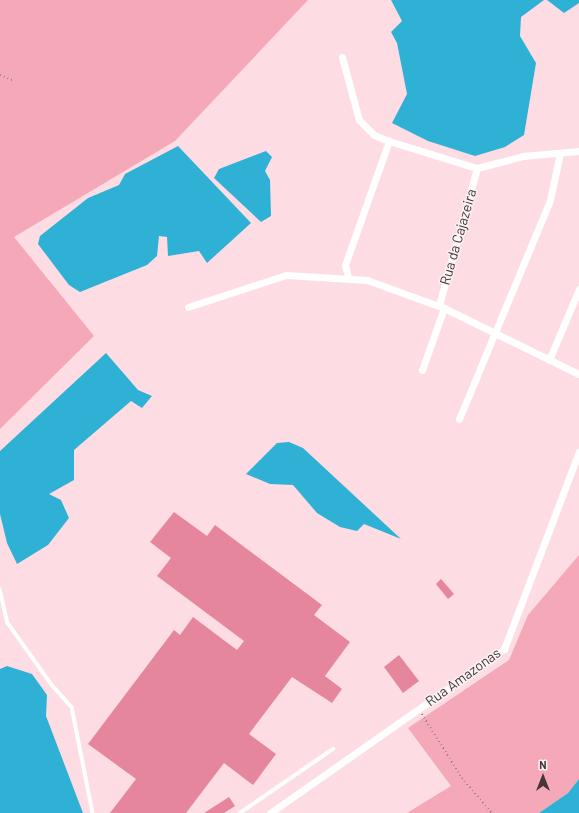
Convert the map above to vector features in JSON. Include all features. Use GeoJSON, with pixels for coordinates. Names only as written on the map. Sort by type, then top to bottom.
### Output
{"type":"FeatureCollection","features":[{"type":"Feature","properties":{"kind":"street"},"geometry":{"type":"LineString","coordinates":[[342,57],[359,120],[374,135],[389,141],[478,168],[523,156],[579,151]]}},
{"type":"Feature","properties":{"kind":"street"},"geometry":{"type":"LineString","coordinates":[[348,277],[345,265],[389,141]]}},
{"type":"Feature","properties":{"kind":"street"},"geometry":{"type":"LineString","coordinates":[[459,419],[496,334],[550,200],[560,153]]}},
{"type":"Feature","properties":{"kind":"street","name":"Rua da Cajazeira"},"geometry":{"type":"LineString","coordinates":[[422,370],[442,306],[478,168]]}},
{"type":"Feature","properties":{"kind":"street"},"geometry":{"type":"LineString","coordinates":[[188,307],[286,275],[348,277],[376,283],[442,306],[579,374]]}},
{"type":"Feature","properties":{"kind":"street"},"geometry":{"type":"LineString","coordinates":[[549,360],[579,289]]}},
{"type":"Feature","properties":{"kind":"street","name":"Rua Amazonas"},"geometry":{"type":"LineString","coordinates":[[270,813],[504,649],[579,452]]}},
{"type":"Feature","properties":{"kind":"lane"},"geometry":{"type":"LineString","coordinates":[[0,589],[8,623],[52,685],[72,707],[93,813]]}},
{"type":"Feature","properties":{"kind":"lane"},"geometry":{"type":"LineString","coordinates":[[240,813],[333,749]]}},
{"type":"Feature","properties":{"kind":"path"},"geometry":{"type":"LineString","coordinates":[[0,75],[14,82]]}},
{"type":"Feature","properties":{"kind":"path"},"geometry":{"type":"LineString","coordinates":[[419,709],[462,778],[492,813]]}},
{"type":"Feature","properties":{"kind":"shaded area"},"geometry":{"type":"Polygon","coordinates":[[[0,0],[308,0],[175,141],[14,237],[94,336],[0,429],[0,0]]]}},
{"type":"Feature","properties":{"kind":"shaded area"},"geometry":{"type":"Polygon","coordinates":[[[579,555],[579,779],[568,793],[539,813],[407,813],[451,786],[408,728],[509,660],[528,615],[579,555]]]}},
{"type":"Feature","properties":{"kind":"water"},"geometry":{"type":"Polygon","coordinates":[[[391,0],[544,0],[521,17],[520,36],[536,63],[524,135],[505,147],[475,156],[428,141],[392,123],[407,94],[397,43],[391,32],[402,21],[391,0]]]}},
{"type":"Feature","properties":{"kind":"water"},"geometry":{"type":"Polygon","coordinates":[[[547,0],[579,0],[579,3],[564,13],[547,0]]]}},
{"type":"Feature","properties":{"kind":"water"},"geometry":{"type":"Polygon","coordinates":[[[178,146],[251,223],[207,263],[199,251],[168,256],[167,237],[159,236],[157,256],[147,265],[80,292],[69,285],[38,244],[40,236],[88,198],[119,185],[125,174],[178,146]]]}},
{"type":"Feature","properties":{"kind":"water"},"geometry":{"type":"Polygon","coordinates":[[[266,151],[272,157],[265,171],[270,180],[271,216],[261,222],[214,178],[219,169],[266,151]]]}},
{"type":"Feature","properties":{"kind":"water"},"geometry":{"type":"Polygon","coordinates":[[[106,353],[138,390],[152,396],[142,408],[131,401],[74,450],[74,480],[49,494],[61,500],[69,518],[48,545],[17,564],[7,543],[0,514],[0,451],[106,353]]]}},
{"type":"Feature","properties":{"kind":"water"},"geometry":{"type":"Polygon","coordinates":[[[289,442],[303,448],[401,539],[364,524],[357,531],[340,527],[317,513],[293,485],[270,484],[246,474],[277,443],[289,442]]]}},
{"type":"Feature","properties":{"kind":"water"},"geometry":{"type":"Polygon","coordinates":[[[7,666],[32,674],[47,695],[46,716],[83,813],[0,813],[0,669],[7,666]]]}},
{"type":"Feature","properties":{"kind":"water"},"geometry":{"type":"Polygon","coordinates":[[[579,779],[579,813],[539,813],[568,793],[579,779]]]}},
{"type":"Feature","properties":{"kind":"building"},"geometry":{"type":"Polygon","coordinates":[[[174,512],[207,536],[215,525],[322,605],[314,615],[350,642],[325,676],[342,689],[332,703],[292,677],[249,734],[276,754],[253,785],[224,763],[186,813],[110,813],[136,779],[88,744],[174,630],[180,635],[193,617],[237,650],[244,641],[157,576],[171,558],[150,542],[174,512]]]}},
{"type":"Feature","properties":{"kind":"building"},"geometry":{"type":"Polygon","coordinates":[[[441,579],[454,594],[448,599],[436,584],[441,579]]]}},
{"type":"Feature","properties":{"kind":"building"},"geometry":{"type":"Polygon","coordinates":[[[399,655],[419,681],[403,693],[384,667],[399,655]]]}},
{"type":"Feature","properties":{"kind":"building"},"geometry":{"type":"Polygon","coordinates":[[[229,797],[235,806],[224,813],[204,813],[229,797]]]}}]}
